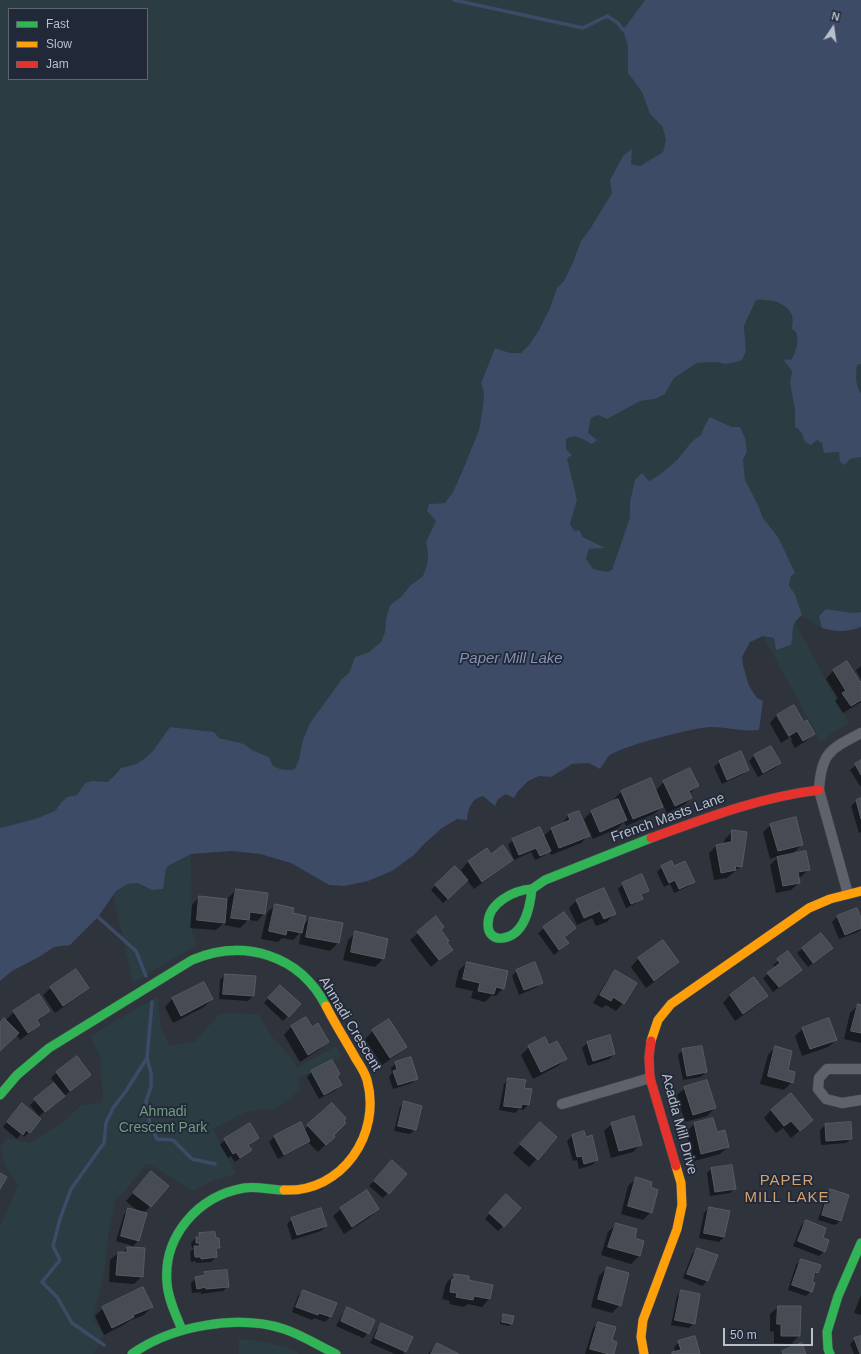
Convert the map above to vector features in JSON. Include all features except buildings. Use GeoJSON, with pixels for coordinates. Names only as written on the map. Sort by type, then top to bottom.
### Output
{"type":"FeatureCollection","features":[{"type":"Feature","properties":{"kind":"street"},"geometry":{"type":"LineString","coordinates":[[848,894],[819,790],[820,773],[825,758],[833,748],[861,733]]}},
{"type":"Feature","properties":{"kind":"street","name":"French Masts Lane"},"geometry":{"type":"LineString","coordinates":[[532,889],[523,924],[516,932],[507,938],[498,938],[492,935],[488,930],[487,921],[491,911],[502,900],[518,891],[532,889],[545,880],[642,841],[734,808],[801,792],[819,790]]}},
{"type":"Feature","properties":{"kind":"street","name":"Acadia Mill Drive"},"geometry":{"type":"LineString","coordinates":[[644,1354],[641,1337],[643,1320],[677,1229],[682,1205],[681,1183],[650,1078],[649,1057],[652,1039],[658,1020],[671,1004],[809,908],[830,899],[861,890]]}},
{"type":"Feature","properties":{"kind":"street","name":"Ahmadi Crescent"},"geometry":{"type":"LineString","coordinates":[[0,1095],[17,1075],[49,1048],[192,960],[214,952],[234,950],[269,956],[298,971],[314,986],[367,1078],[370,1091],[371,1109],[370,1122],[364,1139],[350,1162],[335,1175],[318,1185],[292,1191],[246,1188],[232,1191],[211,1199],[190,1216],[176,1235],[167,1265],[167,1284],[182,1330]]}},
{"type":"Feature","properties":{"kind":"street"},"geometry":{"type":"LineString","coordinates":[[861,1069],[827,1069],[819,1078],[818,1089],[826,1099],[842,1103],[861,1100]]}},
{"type":"Feature","properties":{"kind":"street"},"geometry":{"type":"LineString","coordinates":[[562,1104],[650,1078]]}},
{"type":"Feature","properties":{"kind":"street"},"geometry":{"type":"LineString","coordinates":[[830,1354],[826,1332],[838,1296],[861,1243]]}},
{"type":"Feature","properties":{"kind":"street"},"geometry":{"type":"LineString","coordinates":[[132,1354],[149,1343],[182,1330],[230,1323],[250,1323],[283,1329],[336,1354]]}},
{"type":"Feature","properties":{"kind":"green space"},"geometry":{"type":"Polygon","coordinates":[[[0,0],[645,0],[623,30],[628,46],[628,73],[642,92],[650,114],[662,126],[666,139],[663,152],[640,166],[631,164],[617,169],[610,179],[612,193],[581,241],[564,281],[557,288],[549,310],[539,330],[529,345],[522,353],[510,353],[495,348],[481,383],[484,392],[479,430],[462,472],[453,492],[445,503],[429,504],[427,511],[436,521],[426,542],[428,553],[427,565],[423,576],[410,586],[401,597],[390,605],[386,619],[385,632],[381,642],[369,652],[355,657],[349,673],[342,680],[310,723],[303,740],[296,769],[287,770],[273,766],[269,757],[251,750],[244,744],[219,738],[208,731],[170,727],[165,736],[152,752],[144,759],[119,769],[113,774],[108,782],[92,781],[85,783],[77,795],[67,797],[55,811],[35,819],[0,828],[0,0]]]}},
{"type":"Feature","properties":{"kind":"green space"},"geometry":{"type":"Polygon","coordinates":[[[765,299],[783,305],[790,311],[792,329],[796,332],[797,336],[797,346],[791,360],[784,359],[792,371],[790,383],[795,410],[795,427],[822,443],[824,453],[839,452],[846,465],[850,459],[861,457],[861,612],[853,613],[826,609],[819,616],[822,628],[802,615],[795,594],[789,586],[791,576],[778,537],[763,518],[745,480],[743,459],[747,452],[740,427],[732,427],[718,420],[705,425],[701,435],[691,443],[674,463],[649,481],[645,478],[630,502],[630,517],[612,570],[607,572],[593,569],[586,560],[589,549],[604,548],[574,531],[570,524],[577,500],[566,457],[572,455],[566,449],[566,439],[572,436],[581,438],[588,433],[591,418],[598,415],[623,411],[631,404],[655,399],[665,394],[674,378],[697,363],[716,362],[725,364],[746,351],[744,326],[756,300],[765,299]]]}},
{"type":"Feature","properties":{"kind":"green space"},"geometry":{"type":"Polygon","coordinates":[[[857,364],[861,364],[861,393],[857,383],[857,364]]]}},
{"type":"Feature","properties":{"kind":"green space"},"geometry":{"type":"Polygon","coordinates":[[[795,622],[849,724],[832,733],[821,742],[763,636],[774,638],[775,648],[779,649],[790,645],[792,641],[792,630],[795,622]]]}},
{"type":"Feature","properties":{"kind":"green space"},"geometry":{"type":"Polygon","coordinates":[[[191,854],[192,931],[197,946],[179,955],[133,983],[113,895],[122,887],[134,882],[146,888],[165,882],[166,869],[168,866],[191,854]]]}},
{"type":"Feature","properties":{"kind":"green space","name":"Ahmadi Crescent Park"},"geometry":{"type":"Polygon","coordinates":[[[158,996],[161,1028],[170,1046],[195,1042],[217,1016],[227,1013],[258,1014],[273,1038],[294,1061],[296,1068],[336,1046],[341,1056],[298,1079],[301,1090],[275,1109],[247,1111],[213,1129],[236,1174],[212,1181],[193,1191],[149,1164],[146,1164],[119,1198],[116,1196],[109,1231],[104,1271],[93,1319],[104,1335],[93,1354],[0,1354],[0,1227],[18,1185],[5,1165],[0,1148],[7,1138],[30,1143],[62,1123],[81,1105],[99,1103],[103,1099],[100,1056],[90,1036],[158,996]]]}},
{"type":"Feature","properties":{"kind":"green space"},"geometry":{"type":"Polygon","coordinates":[[[239,1339],[269,1343],[299,1352],[298,1354],[239,1354],[239,1339]]]}},
{"type":"Feature","properties":{"kind":"water","name":"Paper Mill Lake"},"geometry":{"type":"Polygon","coordinates":[[[645,0],[861,0],[861,364],[857,365],[856,376],[861,393],[861,457],[850,459],[845,465],[840,462],[839,452],[824,453],[822,443],[817,440],[811,445],[805,442],[801,431],[795,427],[795,410],[790,383],[792,371],[783,359],[791,360],[797,346],[797,336],[796,332],[792,329],[792,316],[790,311],[777,302],[766,300],[756,300],[744,326],[746,351],[742,360],[725,364],[716,362],[697,363],[674,378],[665,394],[655,399],[640,401],[607,419],[598,415],[591,418],[588,433],[597,440],[592,444],[576,437],[566,439],[566,449],[572,455],[567,458],[577,500],[570,524],[574,531],[579,530],[583,537],[605,548],[589,549],[586,559],[593,569],[607,572],[612,570],[630,517],[630,502],[635,480],[642,473],[649,481],[667,469],[697,437],[701,435],[710,417],[732,427],[740,427],[745,438],[747,452],[743,459],[745,480],[763,518],[778,537],[795,573],[791,576],[789,586],[795,594],[802,615],[793,626],[791,645],[776,650],[774,638],[763,636],[750,642],[742,657],[749,686],[757,698],[763,701],[759,730],[710,727],[674,734],[627,747],[616,752],[609,756],[600,769],[589,763],[572,764],[551,777],[539,776],[528,781],[518,791],[514,798],[506,794],[498,799],[495,806],[483,796],[479,797],[471,805],[467,820],[457,819],[442,828],[414,855],[392,871],[368,881],[344,886],[329,885],[291,863],[260,854],[231,851],[191,854],[168,866],[166,869],[163,889],[152,890],[137,883],[128,884],[116,891],[98,917],[70,945],[54,947],[39,957],[12,971],[0,981],[0,828],[35,819],[55,811],[67,797],[77,795],[85,783],[92,781],[108,782],[121,768],[136,764],[144,759],[153,751],[170,727],[214,732],[219,738],[244,744],[252,750],[269,757],[273,766],[287,770],[295,769],[303,740],[310,723],[342,679],[349,673],[355,657],[369,652],[381,642],[385,632],[386,619],[390,605],[401,597],[410,586],[423,576],[427,565],[428,553],[426,542],[436,521],[427,511],[429,504],[445,503],[453,492],[462,472],[479,430],[484,392],[481,383],[495,348],[510,353],[521,353],[529,345],[539,330],[549,310],[557,288],[564,281],[573,262],[581,241],[612,193],[610,180],[623,156],[632,149],[631,164],[640,166],[663,152],[666,139],[662,126],[650,114],[642,92],[628,73],[628,46],[623,30],[645,0]]]}},
{"type":"Feature","properties":{"kind":"water"},"geometry":{"type":"Polygon","coordinates":[[[826,609],[853,613],[861,612],[861,627],[842,631],[822,628],[819,616],[826,609]]]}},
{"type":"Feature","properties":{"kind":"waterway"},"geometry":{"type":"LineString","coordinates":[[454,0],[583,28],[607,16],[618,23],[623,30]]}},
{"type":"Feature","properties":{"kind":"waterway"},"geometry":{"type":"LineString","coordinates":[[98,917],[136,951],[146,976]]}},
{"type":"Feature","properties":{"kind":"waterway"},"geometry":{"type":"LineString","coordinates":[[152,1002],[147,1058],[151,1073],[151,1087],[146,1101],[150,1124],[157,1139],[173,1140],[192,1159],[215,1164]]}},
{"type":"Feature","properties":{"kind":"waterway"},"geometry":{"type":"LineString","coordinates":[[104,1345],[72,1323],[57,1297],[42,1282],[60,1260],[53,1246],[60,1219],[71,1189],[104,1143],[106,1123],[113,1108],[147,1058]]}},
{"type":"Feature","properties":{"kind":"traffic: fast"},"geometry":{"type":"LineString","coordinates":[[532,889],[510,895],[503,899],[492,910],[489,917],[488,927],[493,936],[503,938],[517,932],[528,912],[532,889],[545,880],[651,838]]}},
{"type":"Feature","properties":{"kind":"traffic: fast"},"geometry":{"type":"LineString","coordinates":[[0,1095],[17,1075],[49,1048],[192,960],[212,954],[231,951],[250,951],[269,956],[286,963],[301,974],[315,988],[326,1006]]}},
{"type":"Feature","properties":{"kind":"traffic: fast"},"geometry":{"type":"LineString","coordinates":[[182,1330],[169,1295],[167,1283],[167,1266],[171,1249],[177,1234],[198,1209],[227,1192],[244,1188],[284,1190]]}},
{"type":"Feature","properties":{"kind":"traffic: fast"},"geometry":{"type":"LineString","coordinates":[[830,1354],[828,1349],[827,1332],[838,1296],[861,1243]]}},
{"type":"Feature","properties":{"kind":"traffic: fast"},"geometry":{"type":"LineString","coordinates":[[132,1354],[148,1344],[166,1336],[205,1325],[226,1323],[266,1325],[284,1329],[304,1337],[336,1354]]}},
{"type":"Feature","properties":{"kind":"traffic: slow"},"geometry":{"type":"LineString","coordinates":[[651,1041],[658,1020],[671,1004],[809,908],[830,899],[861,891]]}},
{"type":"Feature","properties":{"kind":"traffic: slow"},"geometry":{"type":"LineString","coordinates":[[284,1190],[305,1188],[324,1182],[340,1171],[353,1156],[363,1139],[369,1120],[370,1100],[366,1077],[326,1006]]}},
{"type":"Feature","properties":{"kind":"traffic: slow"},"geometry":{"type":"LineString","coordinates":[[644,1354],[641,1337],[643,1320],[677,1229],[682,1205],[681,1183],[676,1166]]}},
{"type":"Feature","properties":{"kind":"traffic: jam"},"geometry":{"type":"LineString","coordinates":[[651,838],[754,803],[797,793],[819,790]]}},
{"type":"Feature","properties":{"kind":"traffic: jam"},"geometry":{"type":"LineString","coordinates":[[651,1041],[649,1057],[650,1078],[676,1166]]}},
{"type":"Feature","properties":{"kind":"district","name":"PAPER MILL LAKE"},"geometry":{"type":"Point","coordinates":[787,1190]}}]}
